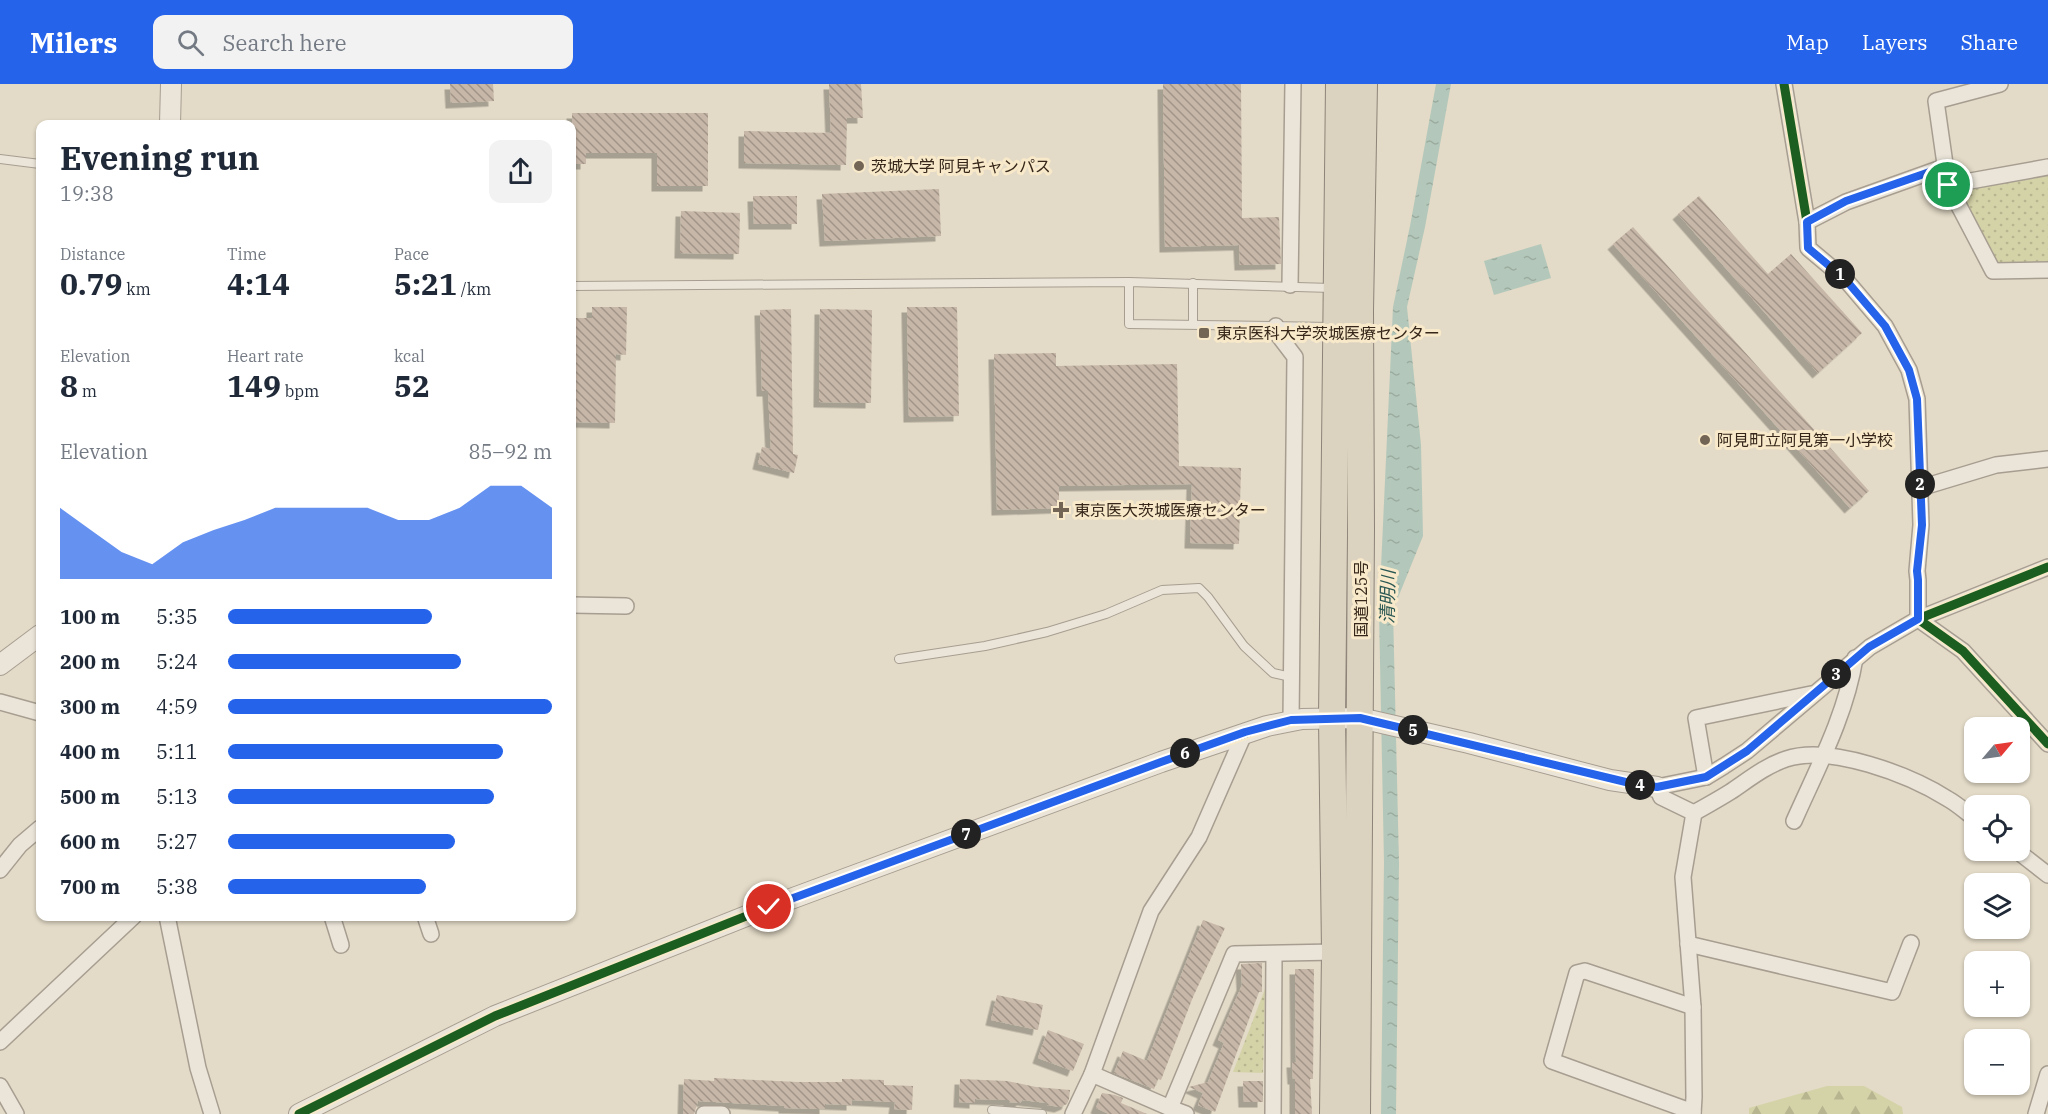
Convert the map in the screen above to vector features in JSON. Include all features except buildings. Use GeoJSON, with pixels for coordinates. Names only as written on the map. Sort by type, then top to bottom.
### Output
{"type":"FeatureCollection","features":[{"type":"Feature","properties":{"kind":"highway","name":"国道125号"},"geometry":{"type":"LineString","coordinates":[[1339,84],[1360,718],[1357,1114]]}},
{"type":"Feature","properties":{"kind":"highway","name":"国道125号"},"geometry":{"type":"LineString","coordinates":[[1333,1114],[1335,952],[1332,718],[1346,309],[1364,84]]}},
{"type":"Feature","properties":{"kind":"street"},"geometry":{"type":"LineString","coordinates":[[170,120],[171,84]]}},
{"type":"Feature","properties":{"kind":"street"},"geometry":{"type":"LineString","coordinates":[[1290,285],[1293,84]]}},
{"type":"Feature","properties":{"kind":"street"},"geometry":{"type":"LineString","coordinates":[[1784,84],[1807,222],[1808,248],[1845,279],[1885,326],[1909,370],[1917,399],[1922,525],[1917,571],[1918,619]]}},
{"type":"Feature","properties":{"kind":"street"},"geometry":{"type":"LineString","coordinates":[[2000,84],[1936,101],[1948,185],[1993,271],[2048,270]]}},
{"type":"Feature","properties":{"kind":"street"},"geometry":{"type":"LineString","coordinates":[[1807,222],[1846,201],[1944,167]]}},
{"type":"Feature","properties":{"kind":"street"},"geometry":{"type":"LineString","coordinates":[[1948,185],[2048,167]]}},
{"type":"Feature","properties":{"kind":"street"},"geometry":{"type":"LineString","coordinates":[[1276,326],[1276,332],[1294,357],[1291,720]]}},
{"type":"Feature","properties":{"kind":"street"},"geometry":{"type":"LineString","coordinates":[[1920,488],[1996,465],[2048,459]]}},
{"type":"Feature","properties":{"kind":"street"},"geometry":{"type":"LineString","coordinates":[[298,1114],[495,1016],[769,907],[1245,732],[1291,720],[1360,718],[1469,743],[1610,780],[1657,787],[1706,777],[1747,751],[1869,647],[1918,619],[2048,567]]}},
{"type":"Feature","properties":{"kind":"street"},"geometry":{"type":"LineString","coordinates":[[576,605],[626,606]]}},
{"type":"Feature","properties":{"kind":"street"},"geometry":{"type":"LineString","coordinates":[[1918,619],[1963,651],[2048,744]]}},
{"type":"Feature","properties":{"kind":"street"},"geometry":{"type":"LineString","coordinates":[[0,665],[36,637]]}},
{"type":"Feature","properties":{"kind":"street"},"geometry":{"type":"LineString","coordinates":[[1794,821],[1824,754],[1851,682],[1855,658]]}},
{"type":"Feature","properties":{"kind":"street"},"geometry":{"type":"LineString","coordinates":[[1706,777],[1696,718],[1813,693]]}},
{"type":"Feature","properties":{"kind":"street"},"geometry":{"type":"LineString","coordinates":[[0,702],[36,712]]}},
{"type":"Feature","properties":{"kind":"street"},"geometry":{"type":"LineString","coordinates":[[1073,1114],[1092,1074],[1152,911],[1198,837],[1245,732]]}},
{"type":"Feature","properties":{"kind":"street"},"geometry":{"type":"LineString","coordinates":[[1693,1007],[1585,971],[1577,973],[1552,1061],[1693,1113],[1693,1007],[1683,877],[1694,813],[1761,770],[1786,759],[1809,754],[1824,754],[1858,761],[1912,780],[1949,799],[1964,810]]}},
{"type":"Feature","properties":{"kind":"street"},"geometry":{"type":"LineString","coordinates":[[1657,787],[1661,797],[1694,813]]}},
{"type":"Feature","properties":{"kind":"street"},"geometry":{"type":"LineString","coordinates":[[0,870],[20,845],[36,831]]}},
{"type":"Feature","properties":{"kind":"street"},"geometry":{"type":"LineString","coordinates":[[2030,861],[2048,875]]}},
{"type":"Feature","properties":{"kind":"street"},"geometry":{"type":"LineString","coordinates":[[0,1042],[129,921]]}},
{"type":"Feature","properties":{"kind":"street"},"geometry":{"type":"LineString","coordinates":[[168,921],[198,1068],[212,1114]]}},
{"type":"Feature","properties":{"kind":"street"},"geometry":{"type":"LineString","coordinates":[[334,921],[341,945]]}},
{"type":"Feature","properties":{"kind":"street"},"geometry":{"type":"LineString","coordinates":[[426,921],[431,934]]}},
{"type":"Feature","properties":{"kind":"street"},"geometry":{"type":"LineString","coordinates":[[1688,944],[1892,992],[1911,943]]}},
{"type":"Feature","properties":{"kind":"street"},"geometry":{"type":"LineString","coordinates":[[1170,1108],[1234,954],[1335,952]]}},
{"type":"Feature","properties":{"kind":"street"},"geometry":{"type":"LineString","coordinates":[[1273,1114],[1274,954]]}},
{"type":"Feature","properties":{"kind":"street"},"geometry":{"type":"LineString","coordinates":[[1092,1074],[1186,1114]]}},
{"type":"Feature","properties":{"kind":"street"},"geometry":{"type":"LineString","coordinates":[[2036,1114],[2048,1074]]}},
{"type":"Feature","properties":{"kind":"street"},"geometry":{"type":"LineString","coordinates":[[0,1086],[16,1114]]}},
{"type":"Feature","properties":{"kind":"street"},"geometry":{"type":"LineString","coordinates":[[704,1114],[722,1114]]}},
{"type":"Feature","properties":{"kind":"lane"},"geometry":{"type":"LineString","coordinates":[[0,159],[36,164]]}},
{"type":"Feature","properties":{"kind":"lane"},"geometry":{"type":"LineString","coordinates":[[576,286],[1129,282],[1290,285],[1346,309]]}},
{"type":"Feature","properties":{"kind":"lane"},"geometry":{"type":"LineString","coordinates":[[1129,282],[1129,324],[1276,326],[1346,309]]}},
{"type":"Feature","properties":{"kind":"lane"},"geometry":{"type":"LineString","coordinates":[[1193,283],[1193,324]]}},
{"type":"Feature","properties":{"kind":"lane"},"geometry":{"type":"LineString","coordinates":[[899,659],[985,646],[1047,632],[1106,614],[1162,590],[1199,588],[1244,646],[1273,674],[1291,677]]}},
{"type":"Feature","properties":{"kind":"lane"},"geometry":{"type":"LineString","coordinates":[[992,1110],[1042,1114]]}},
{"type":"Feature","properties":{"kind":"green space"},"geometry":{"type":"Polygon","coordinates":[[[2048,173],[2048,264],[1997,266],[1954,189],[2048,173]]]}},
{"type":"Feature","properties":{"kind":"green space"},"geometry":{"type":"Polygon","coordinates":[[[1265,989],[1263,1073],[1233,1072],[1265,989]]]}},
{"type":"Feature","properties":{"kind":"green space"},"geometry":{"type":"Polygon","coordinates":[[[1827,1086],[1864,1086],[1902,1107],[1903,1114],[1749,1114],[1749,1108],[1827,1086]]]}},
{"type":"Feature","properties":{"kind":"water","name":"清明川"},"geometry":{"type":"Polygon","coordinates":[[[1436,84],[1451,84],[1425,227],[1407,307],[1421,445],[1423,536],[1393,610],[1399,863],[1396,1114],[1381,1114],[1384,862],[1379,611],[1393,307],[1436,84]]]}},
{"type":"Feature","properties":{"kind":"water"},"geometry":{"type":"Polygon","coordinates":[[[1541,244],[1551,278],[1494,295],[1484,261],[1541,244]]]}},
{"type":"Feature","properties":{"kind":"cycle path"},"geometry":{"type":"LineString","coordinates":[[1784,84],[1807,222],[1808,248],[1845,279],[1885,326],[1909,370],[1917,399],[1921,525],[1917,571],[1918,619],[1963,651],[2048,744]]}},
{"type":"Feature","properties":{"kind":"cycle path"},"geometry":{"type":"LineString","coordinates":[[299,1114],[495,1016],[769,907],[1161,762],[1267,726],[1302,719],[1360,718],[1634,785],[1657,787],[1706,777],[1747,751],[1870,647],[1918,619],[2048,567]]}},
{"type":"Feature","properties":{"kind":"place","name":"茨城大学 阿見キャンパス"},"geometry":{"type":"Point","coordinates":[859,166]}},
{"type":"Feature","properties":{"kind":"place","name":"東京医科大学茨城医療センター"},"geometry":{"type":"Point","coordinates":[1204,333]}},
{"type":"Feature","properties":{"kind":"place","name":"阿見町立阿見第一小学校"},"geometry":{"type":"Point","coordinates":[1705,440]}},
{"type":"Feature","properties":{"kind":"place","name":"東京医大茨城医療センター"},"geometry":{"type":"Point","coordinates":[1061,510]}},
{"type":"Feature","properties":{"kind":"route"},"geometry":{"type":"LineString","coordinates":[[769,907],[1161,762],[1245,732],[1291,720],[1360,718],[1634,784],[1657,787],[1706,777],[1747,751],[1869,647],[1918,619],[1917,571],[1922,525],[1917,399],[1909,370],[1885,326],[1845,279],[1808,248],[1807,222],[1846,201],[1944,167],[1948,185]]}}]}
